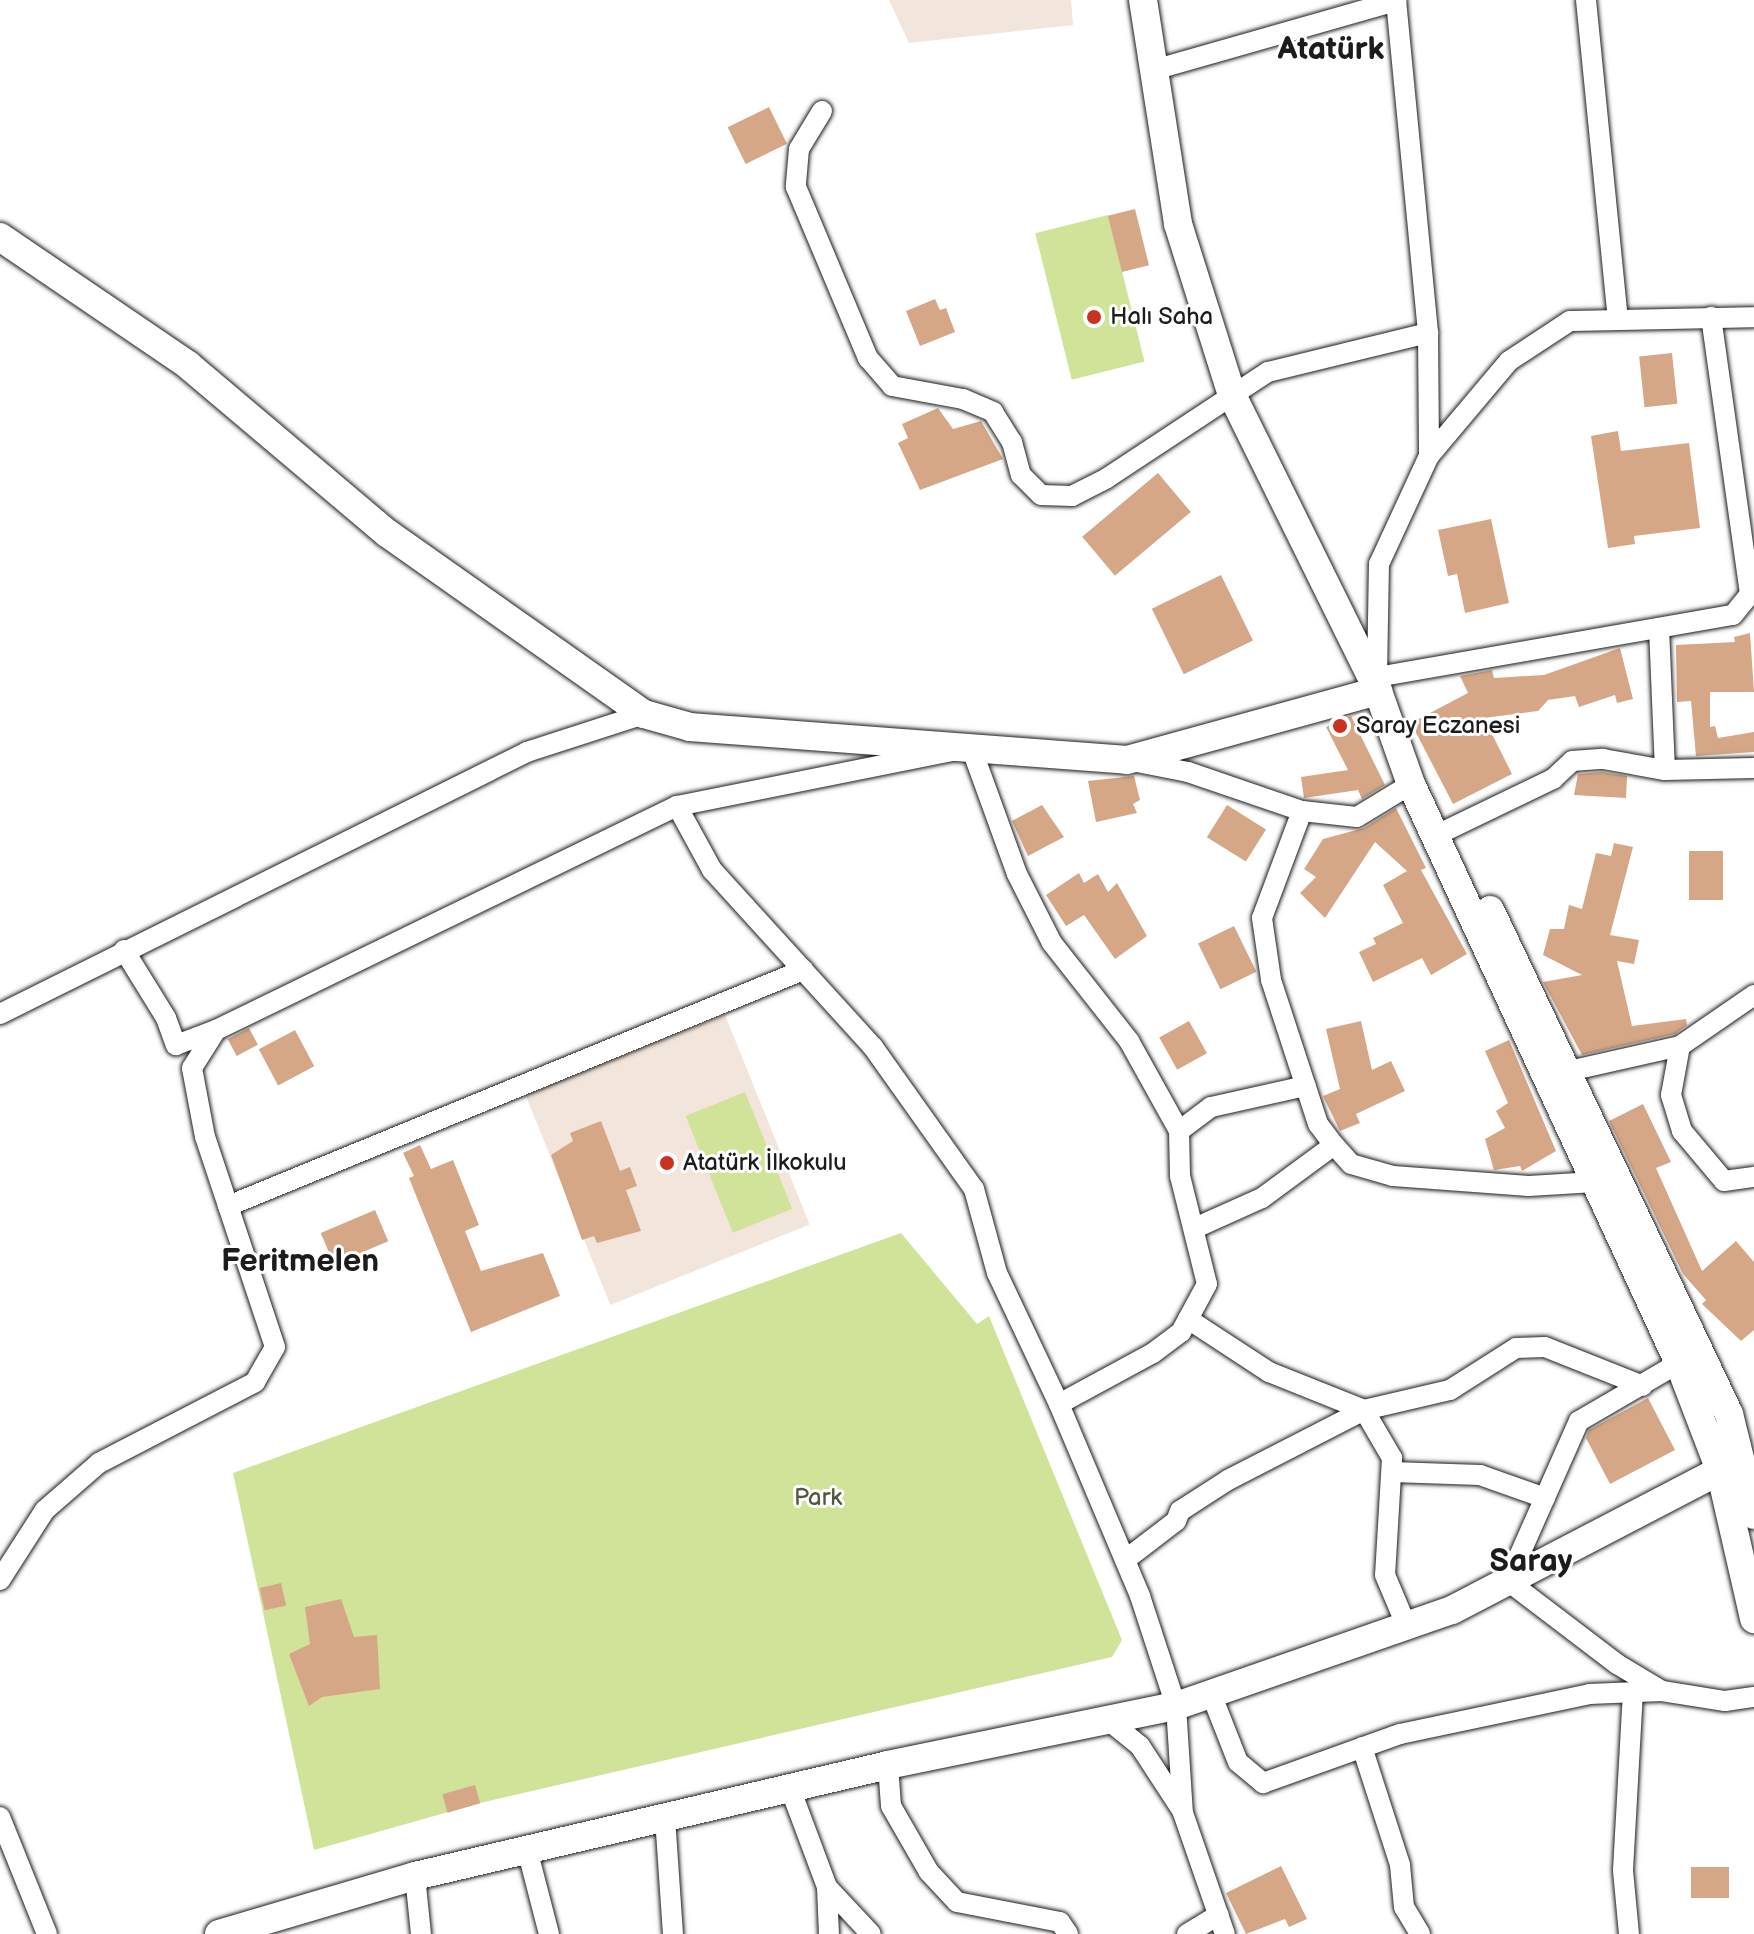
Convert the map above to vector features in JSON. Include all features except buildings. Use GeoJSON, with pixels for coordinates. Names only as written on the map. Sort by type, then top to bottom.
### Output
{"type":"FeatureCollection","features":[{"type":"Feature","properties":{"kind":"street"},"geometry":{"type":"LineString","coordinates":[[1143,0],[1178,224],[1232,395],[1377,684],[1411,784],[1595,1182],[1690,1357],[1742,1412]]}},
{"type":"Feature","properties":{"kind":"street"},"geometry":{"type":"LineString","coordinates":[[1154,70],[1396,0],[1428,333],[1429,456]]}},
{"type":"Feature","properties":{"kind":"street"},"geometry":{"type":"LineString","coordinates":[[1586,0],[1618,319]]}},
{"type":"Feature","properties":{"kind":"street"},"geometry":{"type":"LineString","coordinates":[[822,111],[799,149],[796,187],[868,358],[892,386],[963,399],[993,412],[1012,442],[1021,475],[1041,495],[1072,496],[1107,478],[1268,372],[1428,333]]}},
{"type":"Feature","properties":{"kind":"street"},"geometry":{"type":"LineString","coordinates":[[0,237],[188,365],[387,533],[644,714],[690,727],[1127,760],[1188,772],[1302,811],[1357,817],[1411,784]]}},
{"type":"Feature","properties":{"kind":"street"},"geometry":{"type":"LineString","coordinates":[[1127,760],[1377,684],[1733,615],[1752,596],[1711,317]]}},
{"type":"Feature","properties":{"kind":"street"},"geometry":{"type":"LineString","coordinates":[[1377,684],[1379,564],[1429,456],[1509,361],[1570,321],[1754,317]]}},
{"type":"Feature","properties":{"kind":"street"},"geometry":{"type":"LineString","coordinates":[[1659,628],[1665,770]]}},
{"type":"Feature","properties":{"kind":"street"},"geometry":{"type":"LineString","coordinates":[[0,1014],[527,752],[644,714]]}},
{"type":"Feature","properties":{"kind":"street"},"geometry":{"type":"LineString","coordinates":[[124,950],[166,1018],[176,1045],[216,1030],[677,806],[971,747]]}},
{"type":"Feature","properties":{"kind":"street"},"geometry":{"type":"LineString","coordinates":[[971,747],[1017,874],[1052,943],[1129,1041],[1179,1131],[1180,1176],[1207,1284],[1181,1332],[1153,1353],[1059,1404]]}},
{"type":"Feature","properties":{"kind":"street"},"geometry":{"type":"LineString","coordinates":[[1447,830],[1553,779],[1572,761],[1603,759],[1665,770],[1754,768]]}},
{"type":"Feature","properties":{"kind":"street"},"geometry":{"type":"LineString","coordinates":[[1411,784],[1447,830],[1569,1071],[1690,1357],[1700,1418],[1730,1465],[1754,1515]]}},
{"type":"Feature","properties":{"kind":"street"},"geometry":{"type":"LineString","coordinates":[[677,806],[712,870],[873,1047],[974,1189],[997,1273],[1059,1404],[1125,1560],[1176,1706],[1183,1813]]}},
{"type":"Feature","properties":{"kind":"street"},"geometry":{"type":"LineString","coordinates":[[1302,811],[1262,918],[1271,980],[1318,1124],[1334,1145],[1351,1164],[1393,1176],[1529,1186],[1595,1182]]}},
{"type":"Feature","properties":{"kind":"street"},"geometry":{"type":"LineString","coordinates":[[228,1206],[803,970]]}},
{"type":"Feature","properties":{"kind":"street"},"geometry":{"type":"LineString","coordinates":[[1569,1071],[1680,1046],[1754,995]]}},
{"type":"Feature","properties":{"kind":"street"},"geometry":{"type":"LineString","coordinates":[[0,1580],[45,1510],[99,1463],[255,1382],[275,1347],[205,1137],[192,1068],[216,1030]]}},
{"type":"Feature","properties":{"kind":"street"},"geometry":{"type":"LineString","coordinates":[[1680,1046],[1671,1095],[1682,1131],[1724,1181],[1754,1177]]}},
{"type":"Feature","properties":{"kind":"street"},"geometry":{"type":"LineString","coordinates":[[1179,1131],[1211,1107],[1306,1086]]}},
{"type":"Feature","properties":{"kind":"street"},"geometry":{"type":"LineString","coordinates":[[1195,1228],[1262,1198],[1334,1145]]}},
{"type":"Feature","properties":{"kind":"street"},"geometry":{"type":"LineString","coordinates":[[1188,1319],[1269,1372],[1364,1410],[1392,1458],[1385,1575],[1407,1627]]}},
{"type":"Feature","properties":{"kind":"street"},"geometry":{"type":"LineString","coordinates":[[1125,1560],[1176,1521],[1180,1511],[1228,1480],[1364,1410],[1450,1390],[1516,1348],[1545,1347],[1643,1386]]}},
{"type":"Feature","properties":{"kind":"street"},"geometry":{"type":"LineString","coordinates":[[1508,1581],[1579,1421],[1690,1357]]}},
{"type":"Feature","properties":{"kind":"street"},"geometry":{"type":"LineString","coordinates":[[1700,1418],[1742,1412]]}},
{"type":"Feature","properties":{"kind":"street"},"geometry":{"type":"LineString","coordinates":[[1742,1412],[1730,1465],[1746,1544],[1754,1619]]}},
{"type":"Feature","properties":{"kind":"street"},"geometry":{"type":"LineString","coordinates":[[219,1934],[415,1876],[527,1849],[888,1765],[1176,1706],[1210,1691],[1328,1657],[1407,1627],[1508,1581],[1730,1465]]}},
{"type":"Feature","properties":{"kind":"street"},"geometry":{"type":"LineString","coordinates":[[1392,1472],[1480,1475],[1545,1498]]}},
{"type":"Feature","properties":{"kind":"street"},"geometry":{"type":"LineString","coordinates":[[1508,1581],[1617,1664],[1662,1691]]}},
{"type":"Feature","properties":{"kind":"street"},"geometry":{"type":"LineString","coordinates":[[1210,1691],[1238,1762],[1263,1783],[1400,1734],[1589,1694],[1662,1691],[1725,1701],[1754,1697]]}},
{"type":"Feature","properties":{"kind":"street"},"geometry":{"type":"LineString","coordinates":[[1629,1934],[1623,1870],[1633,1692]]}},
{"type":"Feature","properties":{"kind":"street"},"geometry":{"type":"LineString","coordinates":[[1108,1720],[1140,1746],[1183,1813],[1222,1924],[1187,1934]]}},
{"type":"Feature","properties":{"kind":"street"},"geometry":{"type":"LineString","coordinates":[[1362,1747],[1400,1865],[1404,1907],[1420,1934]]}},
{"type":"Feature","properties":{"kind":"street"},"geometry":{"type":"LineString","coordinates":[[888,1765],[891,1806],[929,1872],[957,1902],[1060,1922],[1068,1934]]}},
{"type":"Feature","properties":{"kind":"street"},"geometry":{"type":"LineString","coordinates":[[790,1788],[827,1887],[829,1934]]}},
{"type":"Feature","properties":{"kind":"street"},"geometry":{"type":"LineString","coordinates":[[0,1817],[47,1934]]}},
{"type":"Feature","properties":{"kind":"street"},"geometry":{"type":"LineString","coordinates":[[665,1817],[673,1934]]}},
{"type":"Feature","properties":{"kind":"street"},"geometry":{"type":"LineString","coordinates":[[527,1849],[549,1934]]}},
{"type":"Feature","properties":{"kind":"street"},"geometry":{"type":"LineString","coordinates":[[415,1876],[421,1934]]}},
{"type":"Feature","properties":{"kind":"street"},"geometry":{"type":"LineString","coordinates":[[827,1887],[871,1934]]}},
{"type":"Feature","properties":{"kind":"shaded area"},"geometry":{"type":"Polygon","coordinates":[[[889,0],[1071,0],[1073,25],[909,43],[889,0]]]}},
{"type":"Feature","properties":{"kind":"shaded area","name":"Atatürk İlkokulu"},"geometry":{"type":"Polygon","coordinates":[[[725,1015],[810,1225],[610,1305],[526,1096],[725,1015]]]}},
{"type":"Feature","properties":{"kind":"green space","name":"Halı Saha"},"geometry":{"type":"Polygon","coordinates":[[[1108,215],[1145,362],[1072,380],[1035,233],[1108,215]]]}},
{"type":"Feature","properties":{"kind":"green space"},"geometry":{"type":"Polygon","coordinates":[[[745,1092],[792,1209],[733,1233],[686,1116],[745,1092]]]}},
{"type":"Feature","properties":{"kind":"green space","name":"Park"},"geometry":{"type":"Polygon","coordinates":[[[901,1233],[977,1324],[989,1316],[1122,1640],[1112,1657],[480,1803],[314,1850],[233,1473],[901,1233]]]}},
{"type":"Feature","properties":{"kind":"place","name":"Halı Saha"},"geometry":{"type":"Point","coordinates":[1094,317]}},
{"type":"Feature","properties":{"kind":"place","name":"Saray Eczanesi"},"geometry":{"type":"Point","coordinates":[1340,726]}},
{"type":"Feature","properties":{"kind":"place","name":"Atatürk İlkokulu"},"geometry":{"type":"Point","coordinates":[667,1163]}},
{"type":"Feature","properties":{"kind":"district","name":"Atatürk"},"geometry":{"type":"Point","coordinates":[1331,50]}},
{"type":"Feature","properties":{"kind":"district","name":"Feritmelen"},"geometry":{"type":"Point","coordinates":[300,1262]}},
{"type":"Feature","properties":{"kind":"district","name":"Saray"},"geometry":{"type":"Point","coordinates":[1531,1562]}}]}
